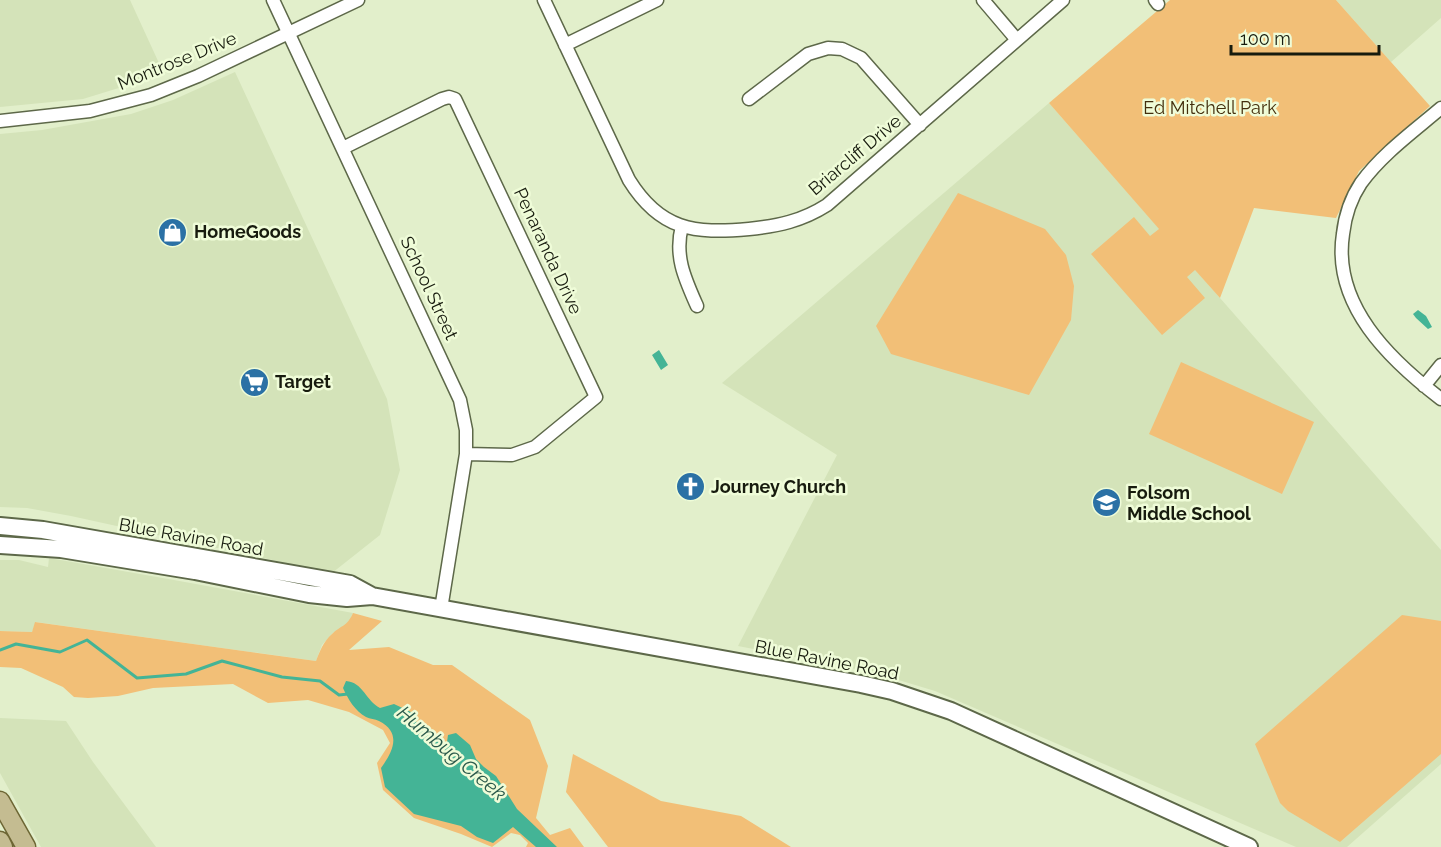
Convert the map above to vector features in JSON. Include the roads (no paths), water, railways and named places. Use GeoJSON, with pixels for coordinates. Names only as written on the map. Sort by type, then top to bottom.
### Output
{"type":"FeatureCollection","features":[{"type":"Feature","properties":{"kind":"main road","name":"Blue Ravine Road"},"geometry":{"type":"LineString","coordinates":[[0,526],[43,530],[350,584],[372,596]]}},
{"type":"Feature","properties":{"kind":"main road"},"geometry":{"type":"LineString","coordinates":[[34,548],[38,543],[50,538],[73,542],[85,538]]}},
{"type":"Feature","properties":{"kind":"main road","name":"Blue Ravine Road"},"geometry":{"type":"LineString","coordinates":[[0,545],[73,551],[195,571],[309,594],[346,598],[372,596],[892,691],[951,711],[1249,847]]}},
{"type":"Feature","properties":{"kind":"main road"},"geometry":{"type":"LineString","coordinates":[[257,584],[274,580],[317,586],[322,580]]}},
{"type":"Feature","properties":{"kind":"main road"},"geometry":{"type":"LineString","coordinates":[[0,801],[26,847]]}},
{"type":"Feature","properties":{"kind":"main road"},"geometry":{"type":"LineString","coordinates":[[0,823],[14,847]]}},
{"type":"Feature","properties":{"kind":"main road"},"geometry":{"type":"LineString","coordinates":[[0,842],[3,847]]}},
{"type":"Feature","properties":{"kind":"street","name":"School Street"},"geometry":{"type":"LineString","coordinates":[[273,0],[455,385],[464,415],[466,454],[441,609]]}},
{"type":"Feature","properties":{"kind":"street","name":"Montrose Drive"},"geometry":{"type":"LineString","coordinates":[[0,121],[90,111],[151,95],[198,76],[358,0]]}},
{"type":"Feature","properties":{"kind":"street","name":"Briarcliff Drive"},"geometry":{"type":"LineString","coordinates":[[544,0],[628,180],[641,198],[656,212],[682,226],[714,232],[777,226],[800,220],[827,205],[1064,0]]}},
{"type":"Feature","properties":{"kind":"street"},"geometry":{"type":"LineString","coordinates":[[565,45],[657,0]]}},
{"type":"Feature","properties":{"kind":"street"},"geometry":{"type":"LineString","coordinates":[[983,0],[1017,40]]}},
{"type":"Feature","properties":{"kind":"street"},"geometry":{"type":"LineString","coordinates":[[749,99],[808,54],[821,49],[835,48],[849,51],[861,58],[920,125]]}},
{"type":"Feature","properties":{"kind":"street","name":"Penaranda Drive"},"geometry":{"type":"LineString","coordinates":[[343,148],[442,99],[453,98],[459,106],[596,397],[535,447],[512,455],[466,454]]}},
{"type":"Feature","properties":{"kind":"street"},"geometry":{"type":"LineString","coordinates":[[1441,108],[1372,169],[1350,206],[1342,240],[1344,275],[1351,300],[1359,315],[1400,364],[1441,399]]}},
{"type":"Feature","properties":{"kind":"street"},"geometry":{"type":"LineString","coordinates":[[682,226],[678,250],[681,267],[697,306]]}},
{"type":"Feature","properties":{"kind":"street"},"geometry":{"type":"LineString","coordinates":[[1424,386],[1441,365]]}},
{"type":"Feature","properties":{"kind":"water"},"geometry":{"type":"Polygon","coordinates":[[[1418,310],[1426,316],[1432,327],[1428,329],[1416,318],[1413,314],[1418,310]]]}},
{"type":"Feature","properties":{"kind":"water"},"geometry":{"type":"Polygon","coordinates":[[[659,350],[668,365],[661,370],[652,355],[659,350]]]}},
{"type":"Feature","properties":{"kind":"water"},"geometry":{"type":"Polygon","coordinates":[[[346,681],[361,688],[380,708],[394,704],[413,713],[419,726],[434,731],[443,746],[447,742],[448,735],[456,733],[470,745],[476,759],[496,776],[517,809],[557,847],[536,847],[513,827],[493,843],[477,837],[461,826],[414,814],[385,787],[381,768],[392,750],[391,731],[379,721],[366,717],[355,708],[343,688],[346,681]]]}},
{"type":"Feature","properties":{"kind":"waterway","name":"Humbug Creek"},"geometry":{"type":"LineString","coordinates":[[0,650],[16,644],[60,652],[87,640],[137,678],[186,674],[222,661],[282,677],[320,681],[339,695],[348,694]]}},
{"type":"Feature","properties":{"kind":"place","name":"HomeGoods"},"geometry":{"type":"Point","coordinates":[173,232]}},
{"type":"Feature","properties":{"kind":"place","name":"Target"},"geometry":{"type":"Point","coordinates":[254,382]}},
{"type":"Feature","properties":{"kind":"place","name":"Journey Church"},"geometry":{"type":"Point","coordinates":[690,487]}},
{"type":"Feature","properties":{"kind":"place","name":"Folsom Middle School"},"geometry":{"type":"Point","coordinates":[1106,503]}},
{"type":"Feature","properties":{"kind":"park label","name":"Ed Mitchell Park"},"geometry":{"type":"Point","coordinates":[1210,108]}}]}
